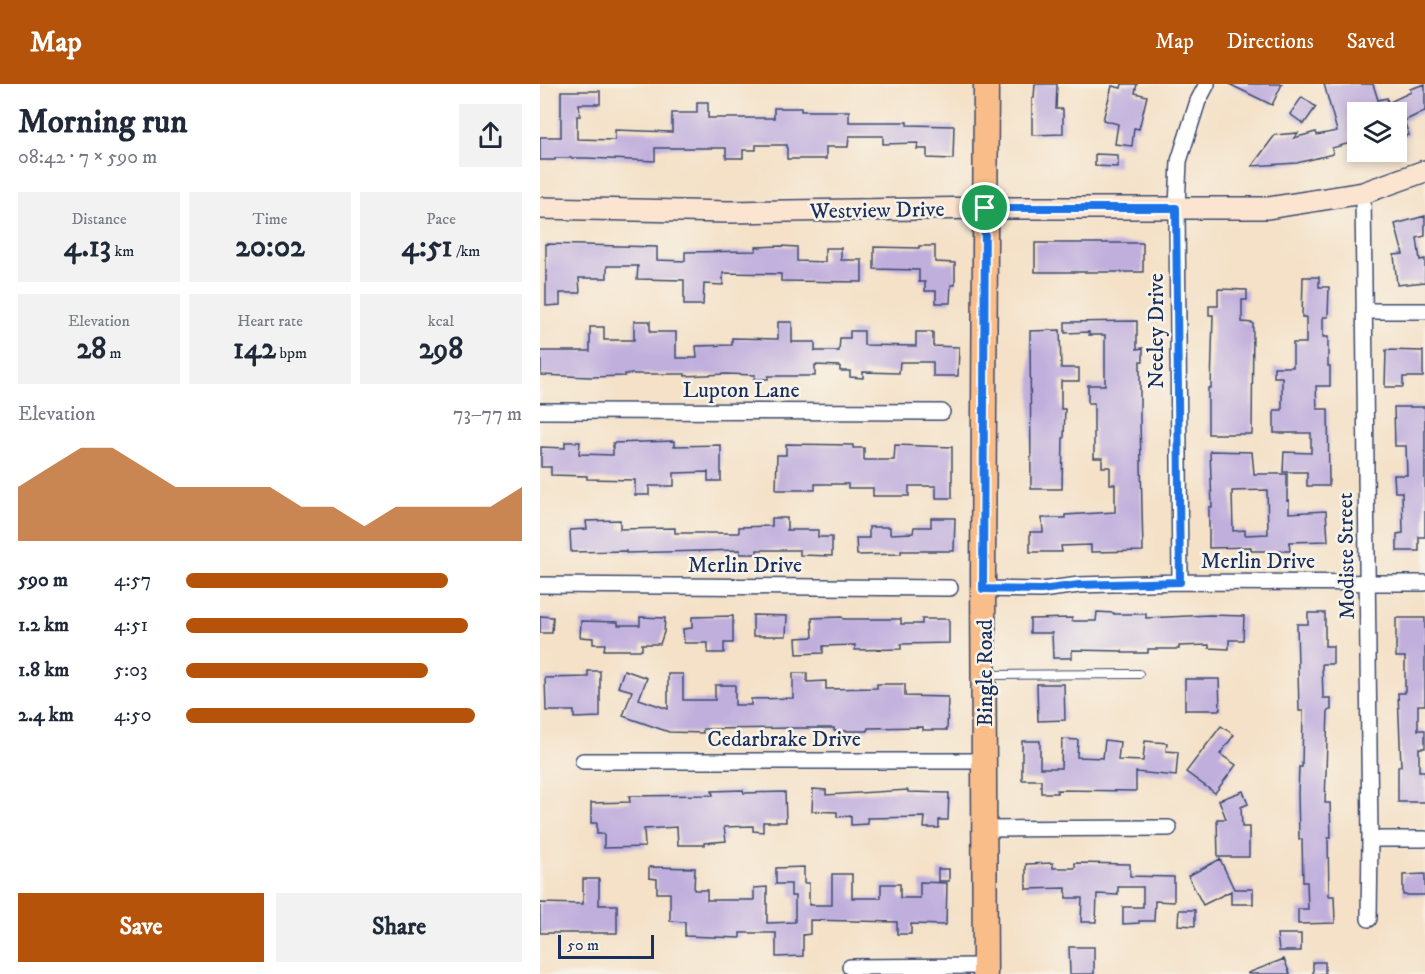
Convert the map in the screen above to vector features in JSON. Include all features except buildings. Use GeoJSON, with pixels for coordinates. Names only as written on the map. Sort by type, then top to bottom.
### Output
{"type":"FeatureCollection","features":[{"type":"Feature","properties":{"kind":"main road","name":"Bingle Road"},"geometry":{"type":"LineString","coordinates":[[985,970],[983,589],[986,84]]}},
{"type":"Feature","properties":{"kind":"main road","name":"Westview Drive"},"geometry":{"type":"LineString","coordinates":[[540,208],[729,212],[985,208],[1268,208],[1363,193],[1425,171]]}},
{"type":"Feature","properties":{"kind":"street","name":"Neeley Drive"},"geometry":{"type":"LineString","coordinates":[[1180,582],[1176,208],[1179,161],[1198,101],[1207,84]]}},
{"type":"Feature","properties":{"kind":"street","name":"Modiste Street"},"geometry":{"type":"LineString","coordinates":[[1363,193],[1369,919]]}},
{"type":"Feature","properties":{"kind":"street"},"geometry":{"type":"LineString","coordinates":[[1364,311],[1425,311]]}},
{"type":"Feature","properties":{"kind":"street","name":"Lupton Lane"},"geometry":{"type":"LineString","coordinates":[[540,411],[942,412]]}},
{"type":"Feature","properties":{"kind":"street","name":"Merlin Drive"},"geometry":{"type":"LineString","coordinates":[[983,589],[1041,590],[1079,585],[1180,582],[1425,583]]}},
{"type":"Feature","properties":{"kind":"street","name":"Merlin Drive"},"geometry":{"type":"LineString","coordinates":[[540,585],[950,588]]}},
{"type":"Feature","properties":{"kind":"street","name":"Cedarbrake Drive"},"geometry":{"type":"LineString","coordinates":[[583,760],[984,761]]}},
{"type":"Feature","properties":{"kind":"street"},"geometry":{"type":"LineString","coordinates":[[986,830],[1169,828]]}},
{"type":"Feature","properties":{"kind":"street"},"geometry":{"type":"LineString","coordinates":[[1370,840],[1425,839]]}},
{"type":"Feature","properties":{"kind":"street"},"geometry":{"type":"LineString","coordinates":[[850,967],[985,970]]}},
{"type":"Feature","properties":{"kind":"lane"},"geometry":{"type":"LineString","coordinates":[[984,675],[1138,674]]}},
{"type":"Feature","properties":{"kind":"route"},"geometry":{"type":"LineString","coordinates":[[985,208],[1176,208],[1180,582],[1079,585],[1041,590],[983,589],[985,208]]}}]}
